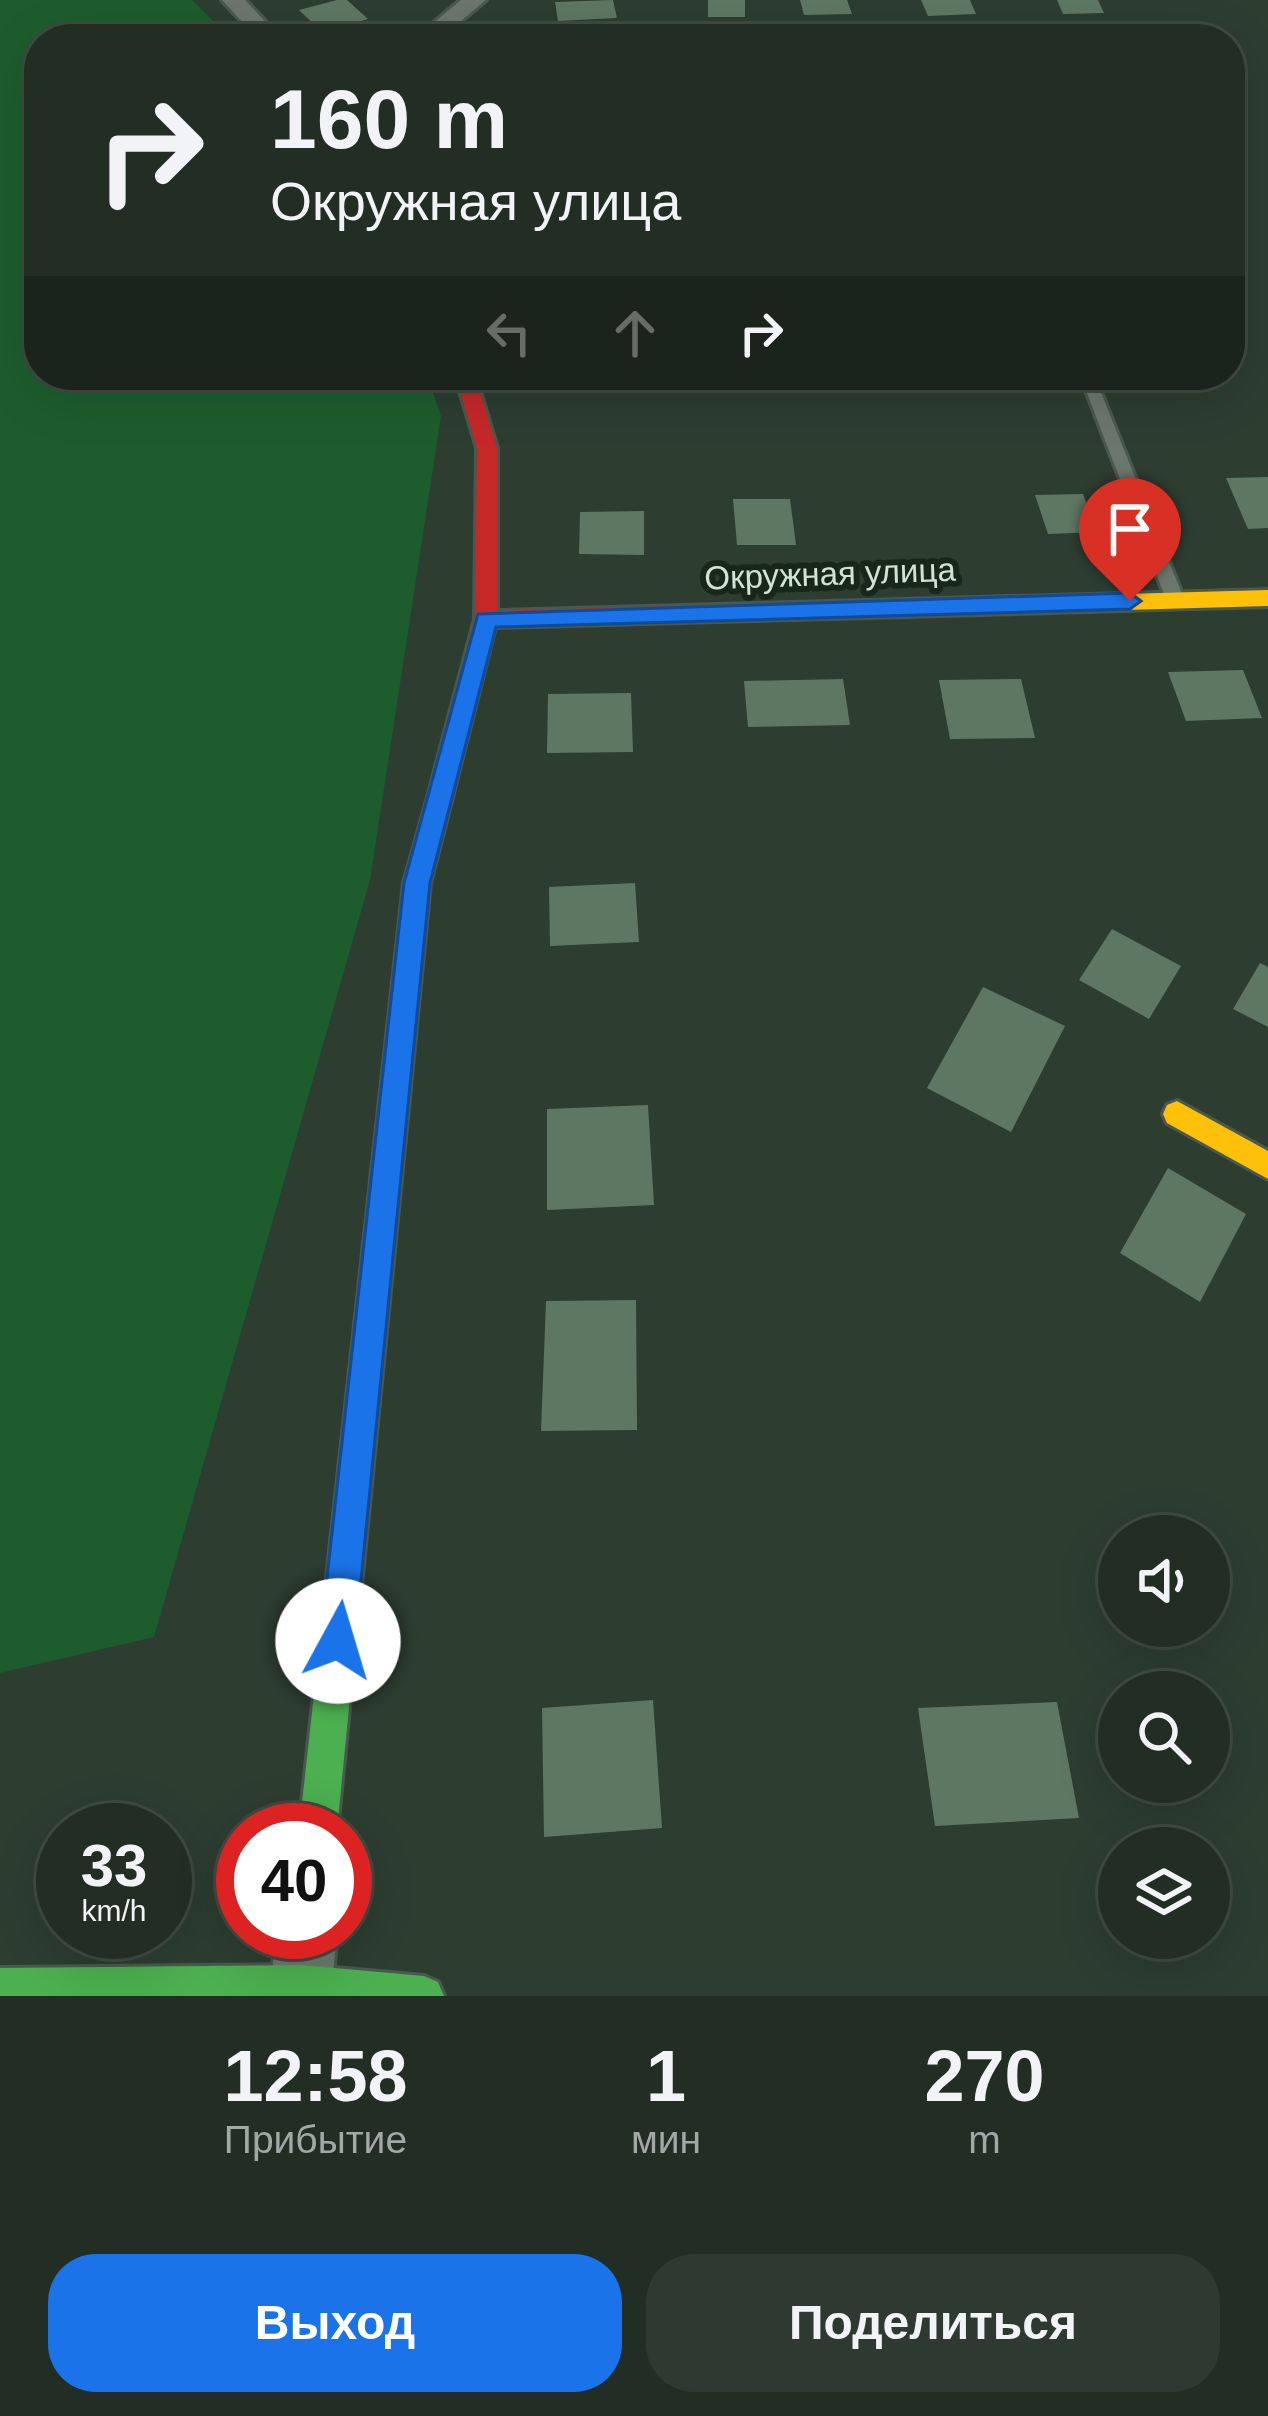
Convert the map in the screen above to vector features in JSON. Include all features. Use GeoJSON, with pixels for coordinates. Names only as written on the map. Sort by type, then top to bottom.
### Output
{"type":"FeatureCollection","features":[{"type":"Feature","properties":{"kind":"street"},"geometry":{"type":"LineString","coordinates":[[233,0],[256,24]]}},
{"type":"Feature","properties":{"kind":"street"},"geometry":{"type":"LineString","coordinates":[[445,24],[476,0]]}},
{"type":"Feature","properties":{"kind":"street"},"geometry":{"type":"LineString","coordinates":[[320,1803],[417,883],[486,619],[487,448],[470,390]]}},
{"type":"Feature","properties":{"kind":"street","name":"Окружная улица"},"geometry":{"type":"LineString","coordinates":[[486,619],[1268,598]]}},
{"type":"Feature","properties":{"kind":"street"},"geometry":{"type":"LineString","coordinates":[[1177,1114],[1268,1166]]}},
{"type":"Feature","properties":{"kind":"street"},"geometry":{"type":"LineString","coordinates":[[0,1988],[303,1971],[424,1996]]}},
{"type":"Feature","properties":{"kind":"lane"},"geometry":{"type":"LineString","coordinates":[[1093,390],[1175,599]]}},
{"type":"Feature","properties":{"kind":"green space"},"geometry":{"type":"Polygon","coordinates":[[[0,0],[192,0],[216,24],[24,24],[24,390],[432,390],[441,416],[370,880],[154,1637],[0,1673],[0,0]]]}},
{"type":"Feature","properties":{"kind":"building"},"geometry":{"type":"Polygon","coordinates":[[[347,0],[368,19],[314,24],[299,10],[347,0]]]}},
{"type":"Feature","properties":{"kind":"building"},"geometry":{"type":"Polygon","coordinates":[[[613,0],[617,18],[558,21],[555,2],[613,0]]]}},
{"type":"Feature","properties":{"kind":"building"},"geometry":{"type":"Polygon","coordinates":[[[708,0],[745,0],[745,17],[708,17],[708,0]]]}},
{"type":"Feature","properties":{"kind":"building"},"geometry":{"type":"Polygon","coordinates":[[[800,0],[847,0],[852,14],[804,15],[800,0]]]}},
{"type":"Feature","properties":{"kind":"building"},"geometry":{"type":"Polygon","coordinates":[[[921,0],[970,0],[976,14],[928,16],[921,0]]]}},
{"type":"Feature","properties":{"kind":"building"},"geometry":{"type":"Polygon","coordinates":[[[1057,0],[1098,0],[1104,13],[1063,14],[1057,0]]]}},
{"type":"Feature","properties":{"kind":"building"},"geometry":{"type":"Polygon","coordinates":[[[1268,477],[1268,528],[1248,529],[1226,478],[1268,477]]]}},
{"type":"Feature","properties":{"kind":"building"},"geometry":{"type":"Polygon","coordinates":[[[1083,494],[1097,532],[1048,534],[1035,495],[1083,494]]]}},
{"type":"Feature","properties":{"kind":"building"},"geometry":{"type":"Polygon","coordinates":[[[733,499],[790,499],[796,545],[737,545],[733,499]]]}},
{"type":"Feature","properties":{"kind":"building"},"geometry":{"type":"Polygon","coordinates":[[[644,511],[644,555],[579,554],[580,512],[644,511]]]}},
{"type":"Feature","properties":{"kind":"building"},"geometry":{"type":"Polygon","coordinates":[[[1243,670],[1262,718],[1186,721],[1168,672],[1243,670]]]}},
{"type":"Feature","properties":{"kind":"building"},"geometry":{"type":"Polygon","coordinates":[[[843,679],[850,725],[748,727],[744,681],[843,679]]]}},
{"type":"Feature","properties":{"kind":"building"},"geometry":{"type":"Polygon","coordinates":[[[1021,679],[1035,738],[950,739],[939,680],[1021,679]]]}},
{"type":"Feature","properties":{"kind":"building"},"geometry":{"type":"Polygon","coordinates":[[[631,693],[633,752],[547,753],[548,694],[631,693]]]}},
{"type":"Feature","properties":{"kind":"building"},"geometry":{"type":"Polygon","coordinates":[[[635,883],[639,942],[550,946],[549,887],[635,883]]]}},
{"type":"Feature","properties":{"kind":"building"},"geometry":{"type":"Polygon","coordinates":[[[1112,929],[1181,966],[1149,1019],[1079,980],[1112,929]]]}},
{"type":"Feature","properties":{"kind":"building"},"geometry":{"type":"Polygon","coordinates":[[[1260,963],[1268,967],[1268,1027],[1233,1009],[1260,963]]]}},
{"type":"Feature","properties":{"kind":"building"},"geometry":{"type":"Polygon","coordinates":[[[983,987],[1065,1026],[1011,1132],[927,1088],[983,987]]]}},
{"type":"Feature","properties":{"kind":"building"},"geometry":{"type":"Polygon","coordinates":[[[648,1105],[654,1205],[547,1210],[547,1109],[648,1105]]]}},
{"type":"Feature","properties":{"kind":"building"},"geometry":{"type":"Polygon","coordinates":[[[1168,1168],[1246,1214],[1200,1302],[1120,1253],[1168,1168]]]}},
{"type":"Feature","properties":{"kind":"building"},"geometry":{"type":"Polygon","coordinates":[[[636,1300],[637,1430],[541,1431],[546,1301],[636,1300]]]}},
{"type":"Feature","properties":{"kind":"building"},"geometry":{"type":"Polygon","coordinates":[[[653,1700],[662,1828],[544,1837],[542,1708],[653,1700]]]}},
{"type":"Feature","properties":{"kind":"building"},"geometry":{"type":"Polygon","coordinates":[[[1057,1702],[1079,1818],[935,1826],[918,1708],[1057,1702]]]}},
{"type":"Feature","properties":{"kind":"traffic: fast"},"geometry":{"type":"LineString","coordinates":[[321,1803],[417,883],[440,797]]}},
{"type":"Feature","properties":{"kind":"traffic: fast"},"geometry":{"type":"LineString","coordinates":[[0,1988],[301,1985],[424,1996]]}},
{"type":"Feature","properties":{"kind":"traffic: slow"},"geometry":{"type":"LineString","coordinates":[[868,609],[1268,598]]}},
{"type":"Feature","properties":{"kind":"traffic: slow"},"geometry":{"type":"LineString","coordinates":[[1177,1114],[1268,1166]]}},
{"type":"Feature","properties":{"kind":"traffic: jam"},"geometry":{"type":"LineString","coordinates":[[440,797],[486,619],[487,448],[470,390]]}},
{"type":"Feature","properties":{"kind":"traffic: jam"},"geometry":{"type":"LineString","coordinates":[[486,619],[868,609]]}},
{"type":"Feature","properties":{"kind":"route"},"geometry":{"type":"LineString","coordinates":[[338,1641],[417,883],[486,619],[1130,601]]}}]}
